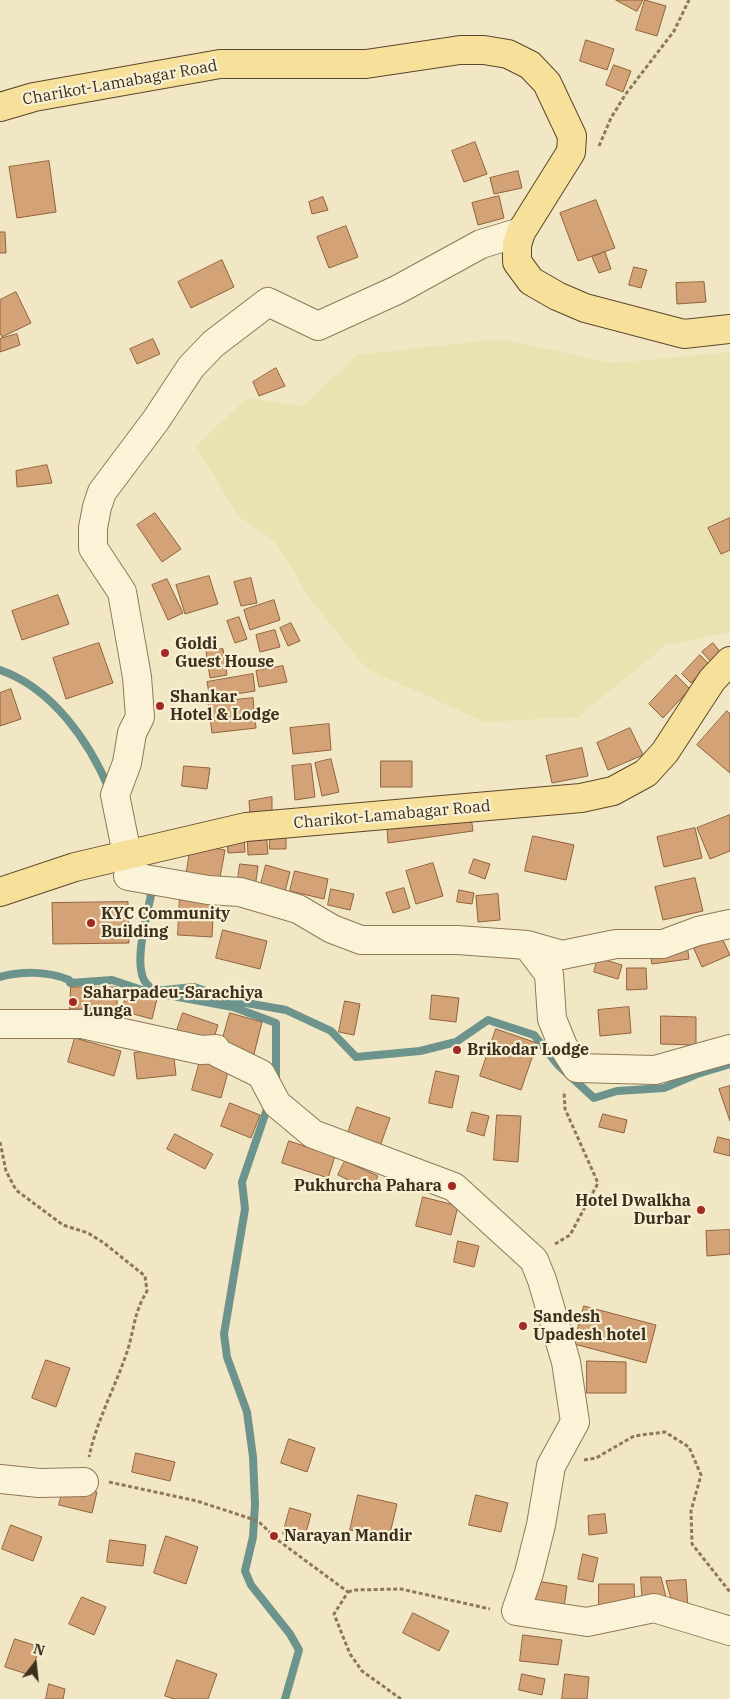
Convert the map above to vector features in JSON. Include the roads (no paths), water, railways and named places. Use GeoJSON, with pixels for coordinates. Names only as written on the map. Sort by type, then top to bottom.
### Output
{"type":"FeatureCollection","features":[{"type":"Feature","properties":{"kind":"main road","name":"Charikot-Lamabagar Road"},"geometry":{"type":"LineString","coordinates":[[0,107],[34,97],[220,64],[366,64],[460,50],[484,50],[508,54],[530,65],[547,83],[572,136],[571,152],[521,232],[517,245],[517,262],[531,282],[585,308],[684,334],[730,328]]}},
{"type":"Feature","properties":{"kind":"main road","name":"Charikot-Lamabagar Road"},"geometry":{"type":"LineString","coordinates":[[0,892],[75,867],[122,868],[246,827],[581,798],[613,791],[646,773],[659,759],[712,680],[730,661]]}},
{"type":"Feature","properties":{"kind":"street"},"geometry":{"type":"LineString","coordinates":[[521,232],[481,244],[397,290],[318,326],[268,302],[213,344],[191,367],[156,420],[102,492],[93,528],[93,548],[122,592],[137,677],[140,717],[132,733],[126,763],[115,795],[122,868],[208,890],[240,892],[298,909],[332,929],[361,940],[458,940],[527,945],[562,955],[616,944],[663,944],[698,931],[730,924]]}},
{"type":"Feature","properties":{"kind":"street"},"geometry":{"type":"LineString","coordinates":[[527,945],[549,974],[552,1019],[563,1046],[577,1068],[592,1070],[655,1070],[730,1049]]}},
{"type":"Feature","properties":{"kind":"street"},"geometry":{"type":"LineString","coordinates":[[0,1024],[82,1024],[201,1050],[216,1050],[218,1053],[261,1074],[277,1104],[313,1134],[454,1187],[534,1260],[542,1280],[566,1362],[575,1422],[551,1466],[541,1525],[529,1573],[516,1611],[587,1622],[654,1608],[730,1631]]}},
{"type":"Feature","properties":{"kind":"street"},"geometry":{"type":"LineString","coordinates":[[0,1479],[39,1483],[84,1482]]}},
{"type":"Feature","properties":{"kind":"waterway"},"geometry":{"type":"LineString","coordinates":[[0,670],[19,678],[36,689],[67,718],[80,735],[110,791]]}},
{"type":"Feature","properties":{"kind":"waterway"},"geometry":{"type":"LineString","coordinates":[[145,885],[151,895],[142,938],[140,962],[144,980],[154,991],[194,987],[235,1001],[286,1010],[331,1031],[356,1057],[420,1051],[456,1042],[488,1020],[534,1035],[558,1065],[594,1098],[617,1091],[664,1088],[697,1074],[730,1064]]}},
{"type":"Feature","properties":{"kind":"waterway"},"geometry":{"type":"LineString","coordinates":[[0,977],[35,973],[61,977],[69,980],[70,983],[112,980],[145,991],[233,1007],[276,1023],[276,1082]]}},
{"type":"Feature","properties":{"kind":"waterway"},"geometry":{"type":"LineString","coordinates":[[269,1103],[242,1182],[245,1209],[224,1334],[227,1357],[247,1412],[253,1457],[255,1504],[253,1537],[245,1571],[251,1585],[290,1634],[299,1650],[285,1699]]}},
{"type":"Feature","properties":{"kind":"place","name":"Goldi Guest House"},"geometry":{"type":"Point","coordinates":[165,653]}},
{"type":"Feature","properties":{"kind":"place","name":"Shankar Hotel & Lodge"},"geometry":{"type":"Point","coordinates":[160,706]}},
{"type":"Feature","properties":{"kind":"place","name":"KYC Community Building"},"geometry":{"type":"Point","coordinates":[91,923]}},
{"type":"Feature","properties":{"kind":"place","name":"Saharpadeu-Sarachiya Lunga"},"geometry":{"type":"Point","coordinates":[73,1002]}},
{"type":"Feature","properties":{"kind":"place","name":"Brikodar Lodge"},"geometry":{"type":"Point","coordinates":[457,1050]}},
{"type":"Feature","properties":{"kind":"place","name":"Pukhurcha Pahara"},"geometry":{"type":"Point","coordinates":[452,1186]}},
{"type":"Feature","properties":{"kind":"place","name":"Hotel Dwalkha Durbar"},"geometry":{"type":"Point","coordinates":[701,1210]}},
{"type":"Feature","properties":{"kind":"place","name":"Sandesh Upadesh hotel"},"geometry":{"type":"Point","coordinates":[523,1326]}},
{"type":"Feature","properties":{"kind":"place","name":"Narayan Mandir"},"geometry":{"type":"Point","coordinates":[274,1536]}}]}
